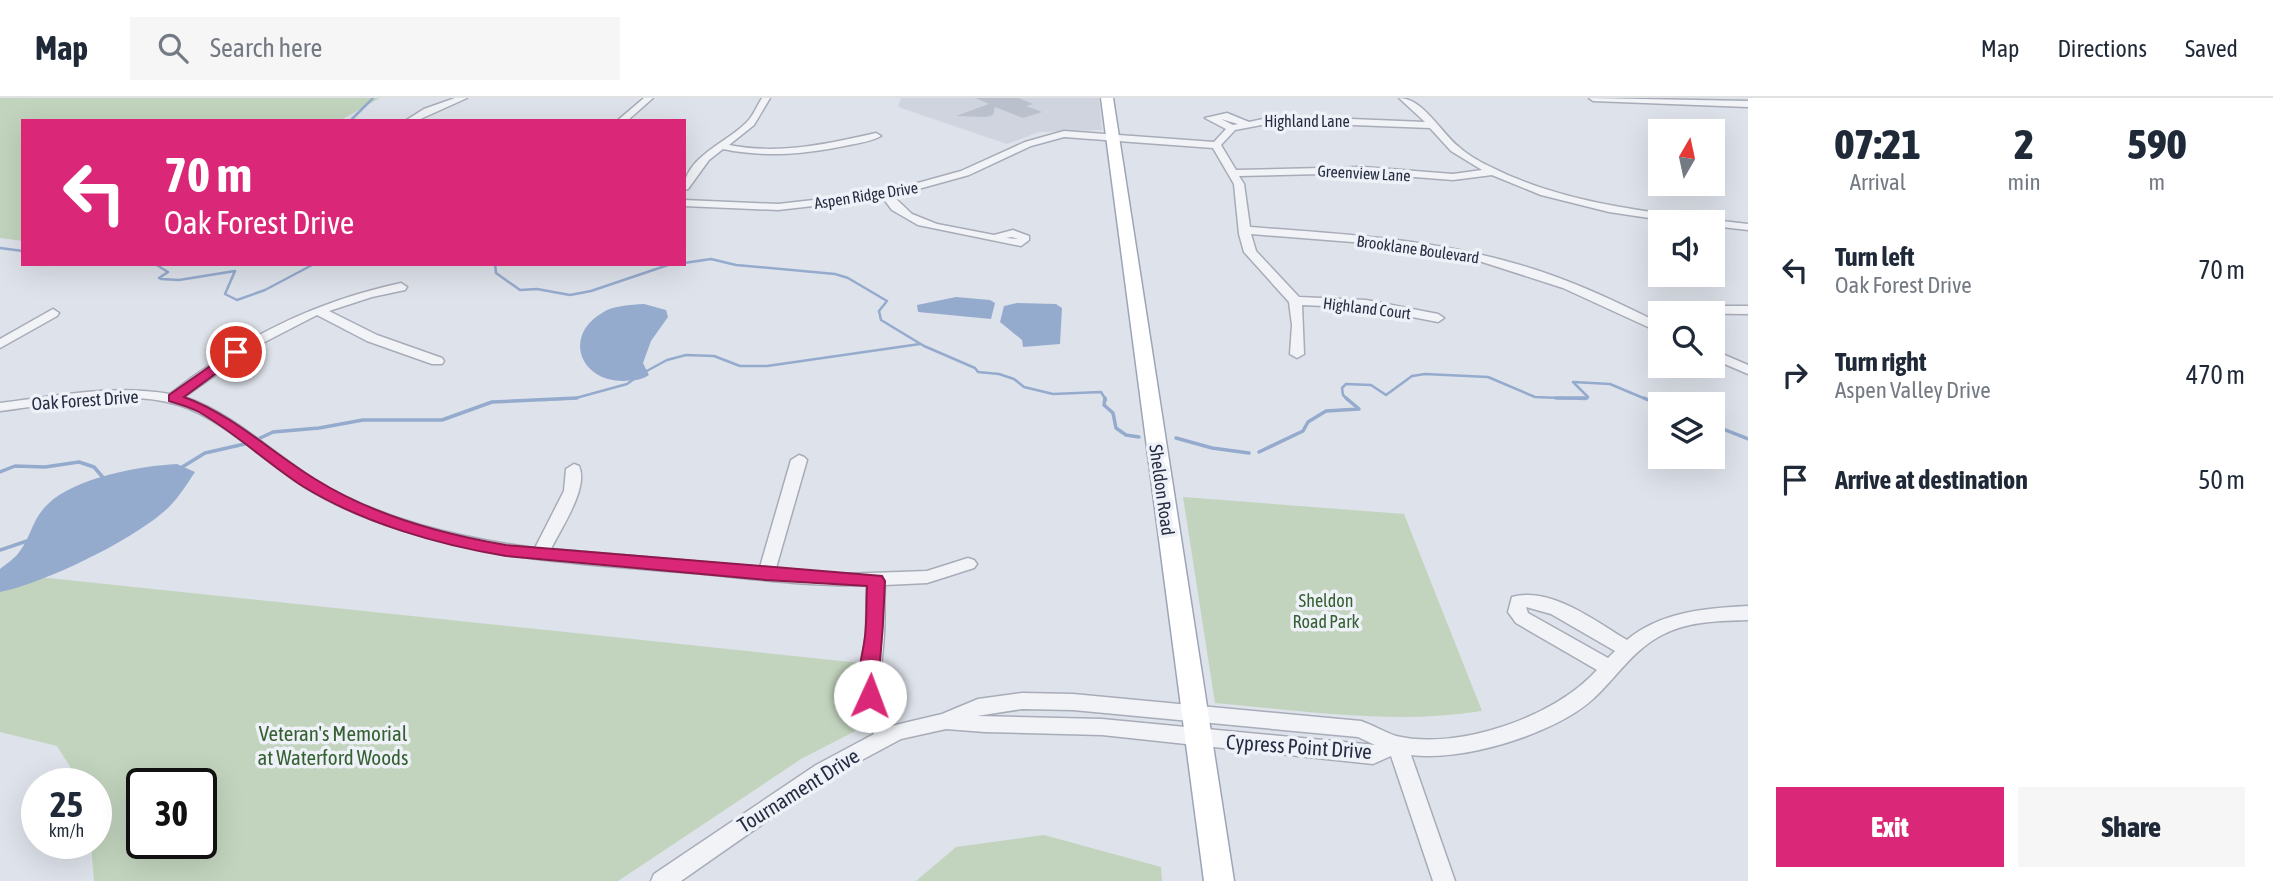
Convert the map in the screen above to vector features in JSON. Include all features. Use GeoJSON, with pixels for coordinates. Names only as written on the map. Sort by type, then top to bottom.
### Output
{"type":"FeatureCollection","features":[{"type":"Feature","properties":{"kind":"main road","name":"Sheldon Road"},"geometry":{"type":"LineString","coordinates":[[1107,98],[1219,881]]}},
{"type":"Feature","properties":{"kind":"street"},"geometry":{"type":"LineString","coordinates":[[413,119],[463,98]]}},
{"type":"Feature","properties":{"kind":"street"},"geometry":{"type":"LineString","coordinates":[[623,119],[649,98]]}},
{"type":"Feature","properties":{"kind":"street"},"geometry":{"type":"LineString","coordinates":[[686,184],[706,158],[751,123],[766,98]]}},
{"type":"Feature","properties":{"kind":"street"},"geometry":{"type":"LineString","coordinates":[[1403,98],[1410,108],[1422,114],[1453,148],[1494,172],[1546,191],[1605,206],[1648,213]]}},
{"type":"Feature","properties":{"kind":"street"},"geometry":{"type":"LineString","coordinates":[[1416,98],[1425,109],[1422,114]]}},
{"type":"Feature","properties":{"kind":"street"},"geometry":{"type":"LineString","coordinates":[[1593,98],[1744,104],[1748,110]]}},
{"type":"Feature","properties":{"kind":"street"},"geometry":{"type":"LineString","coordinates":[[1246,124],[1227,116],[1210,118],[1232,128],[1216,145],[1220,157],[1234,173],[1239,184],[1251,252],[1295,301],[1297,354]]}},
{"type":"Feature","properties":{"kind":"street","name":"Highland Lane"},"geometry":{"type":"LineString","coordinates":[[1232,128],[1292,119],[1432,125]]}},
{"type":"Feature","properties":{"kind":"street"},"geometry":{"type":"LineString","coordinates":[[722,146],[748,150],[804,149],[876,136]]}},
{"type":"Feature","properties":{"kind":"street","name":"Aspen Ridge Drive"},"geometry":{"type":"LineString","coordinates":[[686,203],[778,207],[886,195],[965,173],[1039,141],[1114,138],[1216,145]]}},
{"type":"Feature","properties":{"kind":"street","name":"Greenview Lane"},"geometry":{"type":"LineString","coordinates":[[1234,173],[1363,170],[1453,177],[1494,172]]}},
{"type":"Feature","properties":{"kind":"street"},"geometry":{"type":"LineString","coordinates":[[886,195],[899,210],[926,224],[942,230],[994,238]]}},
{"type":"Feature","properties":{"kind":"street"},"geometry":{"type":"LineString","coordinates":[[1725,224],[1748,227]]}},
{"type":"Feature","properties":{"kind":"street","name":"Brooklane Boulevard"},"geometry":{"type":"LineString","coordinates":[[1245,230],[1413,245],[1474,256],[1539,274],[1648,322]]}},
{"type":"Feature","properties":{"kind":"street"},"geometry":{"type":"LineString","coordinates":[[174,398],[201,375],[250,343],[319,311],[376,291],[401,287]]}},
{"type":"Feature","properties":{"kind":"street","name":"Highland Court"},"geometry":{"type":"LineString","coordinates":[[1295,301],[1366,304],[1438,318]]}},
{"type":"Feature","properties":{"kind":"street"},"geometry":{"type":"LineString","coordinates":[[1725,310],[1748,310]]}},
{"type":"Feature","properties":{"kind":"street"},"geometry":{"type":"LineString","coordinates":[[319,311],[359,333],[437,360]]}},
{"type":"Feature","properties":{"kind":"street"},"geometry":{"type":"LineString","coordinates":[[0,344],[53,313]]}},
{"type":"Feature","properties":{"kind":"street"},"geometry":{"type":"LineString","coordinates":[[1725,359],[1748,370]]}},
{"type":"Feature","properties":{"kind":"street","name":"Oak Forest Drive"},"geometry":{"type":"LineString","coordinates":[[0,407],[119,396],[174,398],[204,409],[308,482],[354,508],[480,546],[540,554],[766,574],[876,581],[927,577],[968,564]]}},
{"type":"Feature","properties":{"kind":"street"},"geometry":{"type":"LineString","coordinates":[[766,574],[799,460]]}},
{"type":"Feature","properties":{"kind":"street"},"geometry":{"type":"LineString","coordinates":[[540,554],[572,491],[574,469]]}},
{"type":"Feature","properties":{"kind":"street"},"geometry":{"type":"LineString","coordinates":[[876,581],[875,635],[869,679],[873,709],[886,737]]}},
{"type":"Feature","properties":{"kind":"street"},"geometry":{"type":"LineString","coordinates":[[1608,667],[1522,618],[1516,606],[1518,602],[1530,599],[1546,604],[1627,649]]}},
{"type":"Feature","properties":{"kind":"street","name":"Cypress Point Drive"},"geometry":{"type":"LineString","coordinates":[[1197,727],[1373,755],[1397,744],[1428,746],[1509,733],[1542,721],[1583,696],[1627,649],[1659,628],[1690,618],[1748,613]]}},
{"type":"Feature","properties":{"kind":"street","name":"Tournament Drive"},"geometry":{"type":"LineString","coordinates":[[662,881],[823,771],[886,737],[945,721],[980,725],[1197,727]]}},
{"type":"Feature","properties":{"kind":"street"},"geometry":{"type":"LineString","coordinates":[[1397,744],[1444,881]]}},
{"type":"Feature","properties":{"kind":"shaded area"},"geometry":{"type":"Polygon","coordinates":[[[901,98],[1099,98],[1102,130],[1039,132],[1007,144],[898,107],[901,98]]]}},
{"type":"Feature","properties":{"kind":"green space"},"geometry":{"type":"Polygon","coordinates":[[[0,98],[380,98],[343,119],[21,119],[21,241],[0,238],[0,98]]]}},
{"type":"Feature","properties":{"kind":"green space","name":"Sheldon Road Park"},"geometry":{"type":"Polygon","coordinates":[[[1183,497],[1404,514],[1482,711],[1382,717],[1215,703],[1183,497]]]}},
{"type":"Feature","properties":{"kind":"green space","name":"Veteran's Memorial at Waterford Woods"},"geometry":{"type":"Polygon","coordinates":[[[0,573],[861,663],[859,699],[867,725],[801,759],[618,881],[94,881],[92,859],[112,859],[112,768],[71,768],[57,746],[0,732],[0,573]]]}},
{"type":"Feature","properties":{"kind":"green space"},"geometry":{"type":"Polygon","coordinates":[[[1044,835],[1161,867],[1162,881],[916,881],[956,847],[1044,835]]]}},
{"type":"Feature","properties":{"kind":"water"},"geometry":{"type":"Polygon","coordinates":[[[956,297],[990,300],[995,303],[991,319],[918,312],[917,305],[956,297]]]}},
{"type":"Feature","properties":{"kind":"water"},"geometry":{"type":"Polygon","coordinates":[[[1017,303],[1056,304],[1062,308],[1060,344],[1023,347],[1022,340],[1000,322],[1004,306],[1017,303]]]}},
{"type":"Feature","properties":{"kind":"water"},"geometry":{"type":"Polygon","coordinates":[[[644,304],[666,310],[668,317],[651,341],[643,363],[649,375],[623,381],[596,374],[587,366],[582,356],[580,345],[583,333],[590,323],[612,308],[644,304]]]}},
{"type":"Feature","properties":{"kind":"water"},"geometry":{"type":"Polygon","coordinates":[[[177,464],[195,472],[173,503],[135,533],[65,570],[0,592],[0,569],[17,555],[43,510],[60,495],[91,480],[109,475],[145,467],[177,464]]]}},
{"type":"Feature","properties":{"kind":"building"},"geometry":{"type":"Polygon","coordinates":[[[975,98],[1019,98],[1033,104],[1026,106],[1042,112],[1023,118],[995,107],[993,115],[986,117],[956,116],[989,104],[975,98]]]}},
{"type":"Feature","properties":{"kind":"waterway"},"geometry":{"type":"LineString","coordinates":[[352,119],[373,98]]}},
{"type":"Feature","properties":{"kind":"waterway"},"geometry":{"type":"LineString","coordinates":[[0,248],[21,251]]}},
{"type":"Feature","properties":{"kind":"waterway"},"geometry":{"type":"LineString","coordinates":[[686,263],[711,259],[736,265],[835,274],[848,278],[887,301],[879,311],[881,320],[924,346],[975,368],[978,372],[999,374],[1014,379],[1024,387],[1053,394],[1101,392],[1105,398]]}},
{"type":"Feature","properties":{"kind":"waterway"},"geometry":{"type":"LineString","coordinates":[[158,266],[168,272],[159,278],[161,279],[179,280],[235,271],[225,294],[237,300],[265,290],[310,266]]}},
{"type":"Feature","properties":{"kind":"waterway"},"geometry":{"type":"LineString","coordinates":[[495,266],[496,273],[520,290],[537,289],[570,295],[591,291],[665,266]]}},
{"type":"Feature","properties":{"kind":"waterway"},"geometry":{"type":"LineString","coordinates":[[643,373],[667,360],[686,355],[714,356],[740,366],[767,366],[920,344]]}},
{"type":"Feature","properties":{"kind":"waterway"},"geometry":{"type":"LineString","coordinates":[[1346,398],[1342,388],[1346,384],[1371,385],[1386,395],[1412,376],[1425,374],[1488,377],[1535,397],[1560,398]]}},
{"type":"Feature","properties":{"kind":"waterway"},"geometry":{"type":"LineString","coordinates":[[573,398],[627,384],[634,379]]}},
{"type":"Feature","properties":{"kind":"waterway"},"geometry":{"type":"LineString","coordinates":[[1586,398],[1573,382],[1610,384],[1648,400]]}},
{"type":"Feature","properties":{"kind":"waterway"},"geometry":{"type":"LineString","coordinates":[[256,440],[273,432],[319,428],[363,420],[442,420],[492,402],[573,398]]}},
{"type":"Feature","properties":{"kind":"waterway"},"geometry":{"type":"LineString","coordinates":[[543,400],[573,398]]}},
{"type":"Feature","properties":{"kind":"waterway"},"geometry":{"type":"LineString","coordinates":[[573,398],[577,398]]}},
{"type":"Feature","properties":{"kind":"waterway"},"geometry":{"type":"LineString","coordinates":[[1105,398],[1104,405],[1113,413],[1116,428],[1126,435],[1139,437]]}},
{"type":"Feature","properties":{"kind":"waterway"},"geometry":{"type":"LineString","coordinates":[[1259,452],[1303,431],[1308,422],[1326,411],[1359,409],[1346,398]]}},
{"type":"Feature","properties":{"kind":"waterway"},"geometry":{"type":"LineString","coordinates":[[1560,398],[1586,398]]}},
{"type":"Feature","properties":{"kind":"waterway"},"geometry":{"type":"LineString","coordinates":[[1560,398],[1586,398]]}},
{"type":"Feature","properties":{"kind":"waterway"},"geometry":{"type":"LineString","coordinates":[[1644,398],[1648,400]]}},
{"type":"Feature","properties":{"kind":"waterway"},"geometry":{"type":"LineString","coordinates":[[1725,430],[1748,439]]}},
{"type":"Feature","properties":{"kind":"waterway"},"geometry":{"type":"LineString","coordinates":[[1176,438],[1212,448],[1249,453]]}},
{"type":"Feature","properties":{"kind":"waterway"},"geometry":{"type":"LineString","coordinates":[[179,469],[205,453],[249,443]]}},
{"type":"Feature","properties":{"kind":"waterway"},"geometry":{"type":"LineString","coordinates":[[0,472],[15,466],[45,467],[79,462],[94,467],[106,481]]}},
{"type":"Feature","properties":{"kind":"waterway"},"geometry":{"type":"LineString","coordinates":[[0,550],[27,541]]}},
{"type":"Feature","properties":{"kind":"route"},"geometry":{"type":"LineString","coordinates":[[236,352],[201,375],[174,398],[204,409],[308,482],[373,516],[480,546],[506,550],[766,574],[876,581],[870,696]]}}]}
